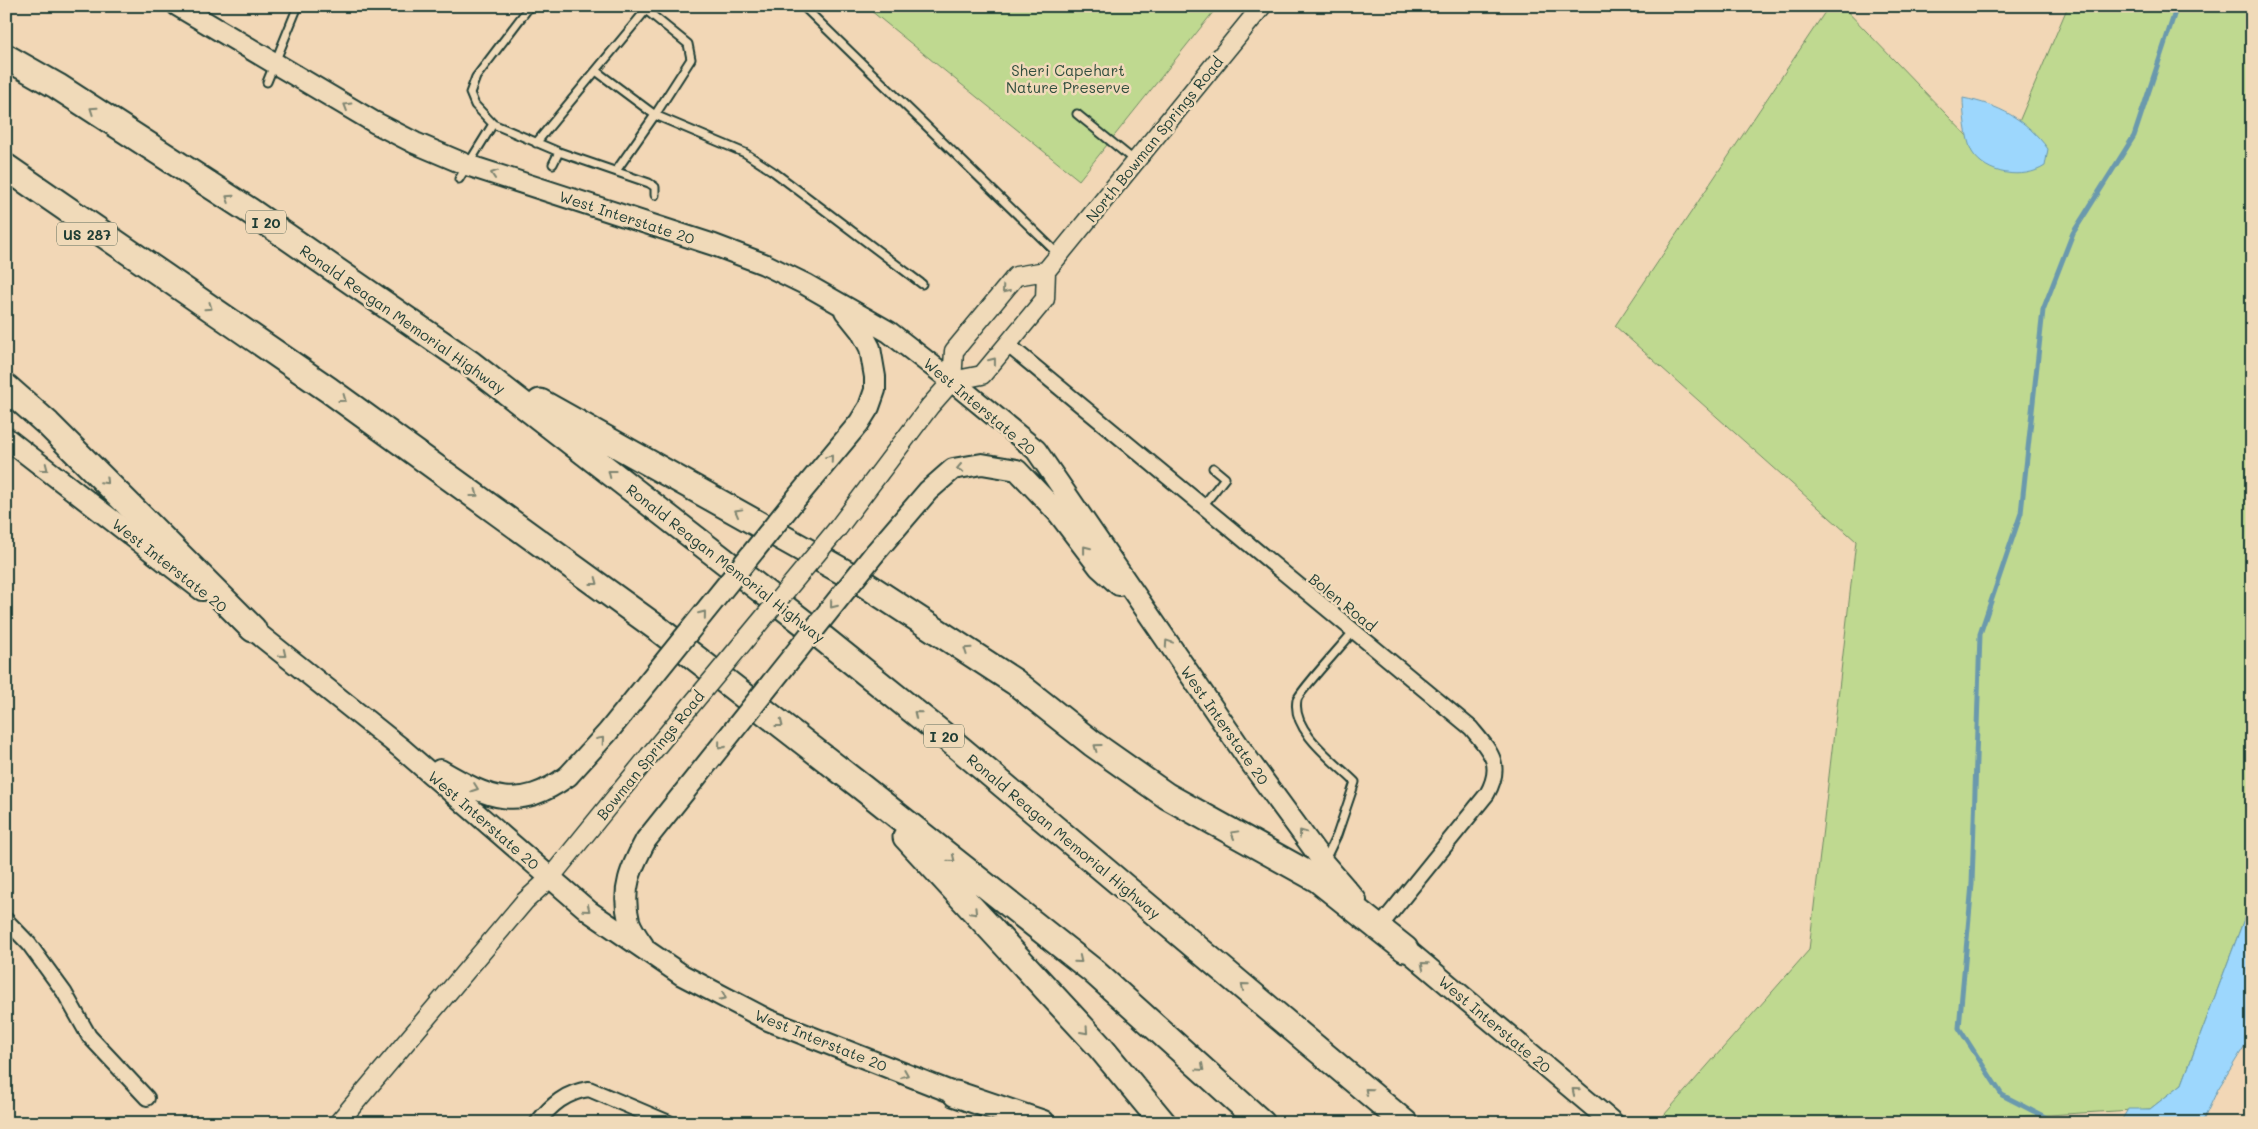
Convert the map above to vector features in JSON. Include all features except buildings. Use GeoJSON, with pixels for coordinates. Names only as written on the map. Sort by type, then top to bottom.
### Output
{"type":"FeatureCollection","features":[{"type":"Feature","properties":{"kind":"highway"},"geometry":{"type":"LineString","coordinates":[[6,51],[57,86]]}},
{"type":"Feature","properties":{"kind":"highway","name":"Ronald Reagan Memorial Highway"},"geometry":{"type":"LineString","coordinates":[[6,57],[57,86],[250,211],[471,364],[804,623],[957,746],[1405,1123]]}},
{"type":"Feature","properties":{"kind":"highway"},"geometry":{"type":"LineString","coordinates":[[6,167],[329,390],[657,628],[860,785],[1092,970],[1262,1123]]}},
{"type":"Feature","properties":{"kind":"highway","name":"US 287"},"geometry":{"type":"LineString","coordinates":[[6,189],[169,279]]}},
{"type":"Feature","properties":{"kind":"highway"},"geometry":{"type":"LineString","coordinates":[[471,364],[860,581],[1015,682],[1093,744],[1167,796],[1317,879],[1404,949]]}},
{"type":"Feature","properties":{"kind":"highway"},"geometry":{"type":"LineString","coordinates":[[6,387],[48,424],[253,629]]}},
{"type":"Feature","properties":{"kind":"highway"},"geometry":{"type":"LineString","coordinates":[[860,785],[957,894],[1100,1047],[1163,1123]]}},
{"type":"Feature","properties":{"kind":"highway"},"geometry":{"type":"LineString","coordinates":[[956,1094],[1042,1123]]}},
{"type":"Feature","properties":{"kind":"main road","name":"West Interstate 20"},"geometry":{"type":"LineString","coordinates":[[178,6],[374,122],[415,143],[463,172],[714,245],[764,264],[806,284],[889,332],[952,381],[1036,450],[1250,762],[1348,892],[1404,949],[1613,1123]]}},
{"type":"Feature","properties":{"kind":"main road"},"geometry":{"type":"LineString","coordinates":[[401,748],[466,785],[497,797],[525,798],[547,790],[568,776],[608,732],[859,423],[869,407],[875,390],[876,377],[870,348],[861,332],[839,304]]}},
{"type":"Feature","properties":{"kind":"main road","name":"West Interstate 20"},"geometry":{"type":"LineString","coordinates":[[6,438],[253,629],[401,748],[590,912],[645,950],[682,975],[768,1020],[956,1094],[1010,1123]]}},
{"type":"Feature","properties":{"kind":"main road"},"geometry":{"type":"LineString","coordinates":[[645,950],[630,923],[626,894],[631,867],[646,840],[875,553],[928,491],[953,468],[982,464],[1017,470],[1058,513],[1099,567],[1145,608]]}},
{"type":"Feature","properties":{"kind":"street","name":"North Bowman Springs Road"},"geometry":{"type":"LineString","coordinates":[[1046,271],[1262,6]]}},
{"type":"Feature","properties":{"kind":"street"},"geometry":{"type":"LineString","coordinates":[[1046,271],[1045,299],[1007,344],[982,375],[952,381],[954,351],[1016,276],[1046,271]]}},
{"type":"Feature","properties":{"kind":"street","name":"Bolen Road"},"geometry":{"type":"LineString","coordinates":[[1007,344],[1471,728],[1492,754],[1495,771],[1494,781],[1487,794],[1381,925]]}},
{"type":"Feature","properties":{"kind":"street","name":"Bowman Springs Road"},"geometry":{"type":"LineString","coordinates":[[338,1123],[525,901],[550,878],[838,528],[930,406],[952,381]]}},
{"type":"Feature","properties":{"kind":"street"},"geometry":{"type":"LineString","coordinates":[[6,920],[29,944],[64,992],[89,1036],[147,1098]]}},
{"type":"Feature","properties":{"kind":"street"},"geometry":{"type":"LineString","coordinates":[[537,1123],[551,1106],[564,1097],[578,1090],[589,1089],[598,1091],[669,1123]]}},
{"type":"Feature","properties":{"kind":"lane"},"geometry":{"type":"LineString","coordinates":[[268,82],[296,10],[288,6]]}},
{"type":"Feature","properties":{"kind":"lane"},"geometry":{"type":"LineString","coordinates":[[530,6],[476,77],[470,93],[475,105],[493,124],[559,152],[653,185],[656,190],[655,195]]}},
{"type":"Feature","properties":{"kind":"lane"},"geometry":{"type":"LineString","coordinates":[[803,6],[1060,255]]}},
{"type":"Feature","properties":{"kind":"lane"},"geometry":{"type":"LineString","coordinates":[[536,143],[596,71],[643,8],[688,44],[691,59],[616,171]]}},
{"type":"Feature","properties":{"kind":"lane"},"geometry":{"type":"LineString","coordinates":[[596,71],[655,115],[745,153],[774,172],[922,284]]}},
{"type":"Feature","properties":{"kind":"lane"},"geometry":{"type":"LineString","coordinates":[[1077,114],[1136,161]]}},
{"type":"Feature","properties":{"kind":"lane"},"geometry":{"type":"LineString","coordinates":[[463,172],[493,124]]}},
{"type":"Feature","properties":{"kind":"lane"},"geometry":{"type":"LineString","coordinates":[[553,164],[559,152]]}},
{"type":"Feature","properties":{"kind":"lane"},"geometry":{"type":"LineString","coordinates":[[1202,507],[1225,478],[1213,468]]}},
{"type":"Feature","properties":{"kind":"lane"},"geometry":{"type":"LineString","coordinates":[[1324,862],[1337,835],[1355,782],[1309,738],[1297,717],[1297,698],[1354,632]]}},
{"type":"Feature","properties":{"kind":"green space","name":"Sheri Capehart Nature Preserve"},"geometry":{"type":"Polygon","coordinates":[[[865,6],[1218,6],[1079,180],[865,6]]]}},
{"type":"Feature","properties":{"kind":"green space"},"geometry":{"type":"Polygon","coordinates":[[[1829,6],[1842,6],[1999,169],[2068,6],[2252,6],[2252,898],[2182,1084],[2150,1109],[1912,1123],[1657,1123],[1809,950],[1856,541],[1615,326],[1829,6]]]}},
{"type":"Feature","properties":{"kind":"water"},"geometry":{"type":"Polygon","coordinates":[[[1963,98],[2000,109],[2030,129],[2048,149],[2045,166],[2027,173],[2016,174],[1996,170],[1978,160],[1972,152],[1968,141],[1963,98]]]}},
{"type":"Feature","properties":{"kind":"water"},"geometry":{"type":"Polygon","coordinates":[[[2252,898],[2252,1034],[2218,1089],[2202,1123],[2120,1123],[2128,1109],[2150,1109],[2182,1084],[2252,898]]]}},
{"type":"Feature","properties":{"kind":"waterway"},"geometry":{"type":"LineString","coordinates":[[2057,1123],[2002,1095],[1959,1028],[1972,884],[1980,634],[2021,513],[2043,310],[2073,233],[2134,136],[2177,6]]}}]}
